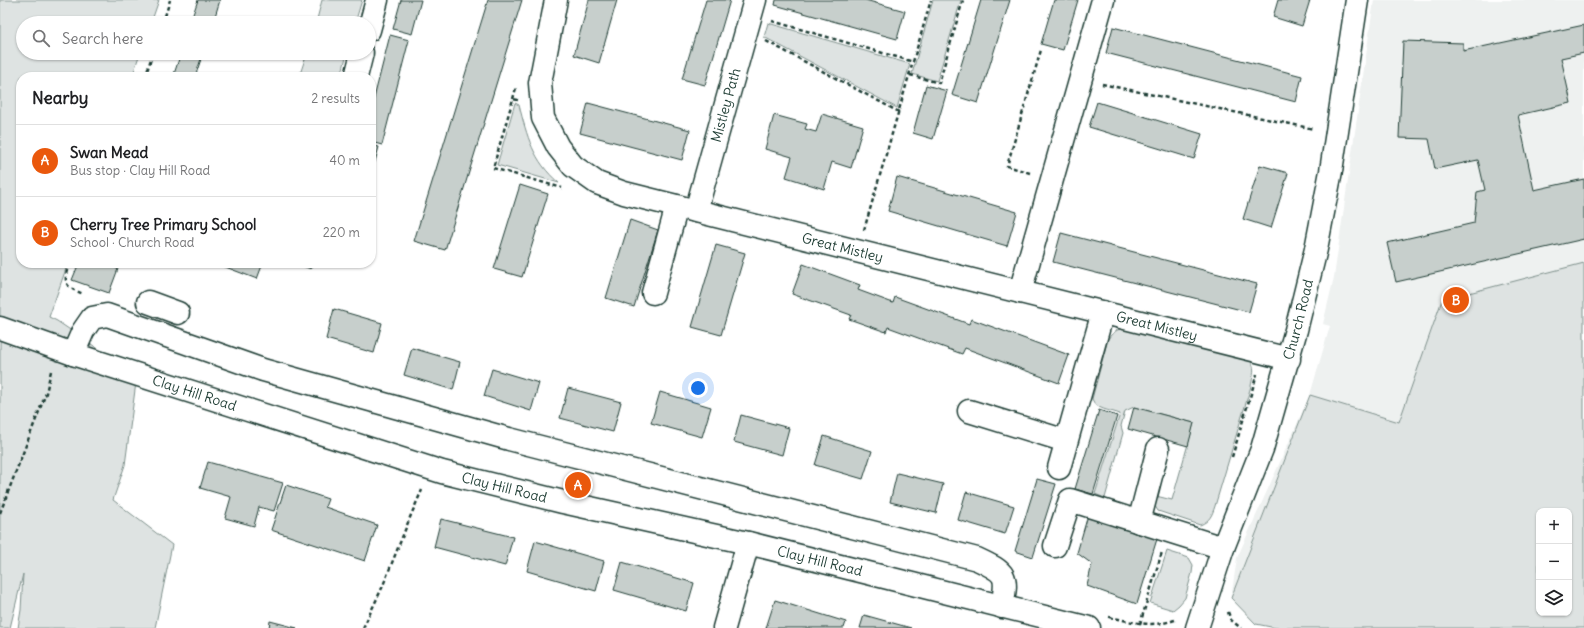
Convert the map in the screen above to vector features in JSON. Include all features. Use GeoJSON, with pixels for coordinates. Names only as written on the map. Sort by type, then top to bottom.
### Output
{"type":"FeatureCollection","features":[{"type":"Feature","properties":{"kind":"street"},"geometry":{"type":"LineString","coordinates":[[373,16],[377,0]]}},
{"type":"Feature","properties":{"kind":"street","name":"Great Mistley"},"geometry":{"type":"LineString","coordinates":[[556,0],[540,83],[544,118],[558,147],[573,166],[598,183],[624,193],[1103,312],[1289,360]]}},
{"type":"Feature","properties":{"kind":"street","name":"Mistley Path"},"geometry":{"type":"LineString","coordinates":[[653,293],[687,208],[755,0]]}},
{"type":"Feature","properties":{"kind":"street"},"geometry":{"type":"LineString","coordinates":[[1020,292],[1103,0]]}},
{"type":"Feature","properties":{"kind":"street","name":"Church Road"},"geometry":{"type":"LineString","coordinates":[[1197,628],[1223,548],[1262,448],[1289,360],[1316,249],[1331,171],[1357,0]]}},
{"type":"Feature","properties":{"kind":"street"},"geometry":{"type":"LineString","coordinates":[[357,72],[360,60]]}},
{"type":"Feature","properties":{"kind":"street"},"geometry":{"type":"LineString","coordinates":[[155,331],[163,307]]}},
{"type":"Feature","properties":{"kind":"street"},"geometry":{"type":"LineString","coordinates":[[1059,468],[1103,312]]}},
{"type":"Feature","properties":{"kind":"street"},"geometry":{"type":"LineString","coordinates":[[65,352],[92,318],[107,315],[264,370],[509,439],[977,559],[997,568],[1004,578],[1006,587],[1002,607]]}},
{"type":"Feature","properties":{"kind":"street","name":"Clay Hill Road"},"geometry":{"type":"LineString","coordinates":[[0,328],[65,352],[442,472],[563,502],[748,543],[1089,628]]}},
{"type":"Feature","properties":{"kind":"street"},"geometry":{"type":"LineString","coordinates":[[969,411],[1066,441]]}},
{"type":"Feature","properties":{"kind":"street"},"geometry":{"type":"LineString","coordinates":[[1139,522],[1158,449]]}},
{"type":"Feature","properties":{"kind":"street"},"geometry":{"type":"LineString","coordinates":[[1055,546],[1070,500],[1223,548]]}},
{"type":"Feature","properties":{"kind":"street"},"geometry":{"type":"LineString","coordinates":[[724,628],[748,543]]}},
{"type":"Feature","properties":{"kind":"path"},"geometry":{"type":"LineString","coordinates":[[165,16],[170,0]]}},
{"type":"Feature","properties":{"kind":"path"},"geometry":{"type":"LineString","coordinates":[[864,230],[931,0]]}},
{"type":"Feature","properties":{"kind":"path"},"geometry":{"type":"LineString","coordinates":[[910,75],[939,83],[963,0]]}},
{"type":"Feature","properties":{"kind":"path"},"geometry":{"type":"LineString","coordinates":[[766,19],[914,62]]}},
{"type":"Feature","properties":{"kind":"path"},"geometry":{"type":"LineString","coordinates":[[760,38],[899,112]]}},
{"type":"Feature","properties":{"kind":"path"},"geometry":{"type":"LineString","coordinates":[[1033,174],[1007,166],[1041,50]]}},
{"type":"Feature","properties":{"kind":"path"},"geometry":{"type":"LineString","coordinates":[[147,72],[151,60]]}},
{"type":"Feature","properties":{"kind":"path"},"geometry":{"type":"LineString","coordinates":[[1101,84],[1317,129]]}},
{"type":"Feature","properties":{"kind":"path"},"geometry":{"type":"LineString","coordinates":[[857,228],[871,232]]}},
{"type":"Feature","properties":{"kind":"path"},"geometry":{"type":"LineString","coordinates":[[68,268],[66,278],[70,289],[84,294]]}},
{"type":"Feature","properties":{"kind":"path"},"geometry":{"type":"LineString","coordinates":[[0,513],[46,393],[65,352]]}},
{"type":"Feature","properties":{"kind":"path"},"geometry":{"type":"LineString","coordinates":[[1232,458],[1263,353]]}},
{"type":"Feature","properties":{"kind":"path"},"geometry":{"type":"LineString","coordinates":[[363,628],[382,588],[411,515],[424,487]]}},
{"type":"Feature","properties":{"kind":"path"},"geometry":{"type":"LineString","coordinates":[[1163,548],[1140,624],[1157,626],[1175,620],[1178,617]]}},
{"type":"Feature","properties":{"kind":"shaded area"},"geometry":{"type":"Polygon","coordinates":[[[0,0],[159,0],[153,16],[16,16],[16,60],[138,60],[134,72],[16,72],[16,268],[66,268],[49,317],[137,375],[125,465],[113,500],[172,545],[155,628],[18,628],[21,610],[23,574],[10,628],[0,628],[0,0]]]}},
{"type":"Feature","properties":{"kind":"shaded area"},"geometry":{"type":"Polygon","coordinates":[[[322,0],[362,0],[357,16],[318,16],[322,0]]]}},
{"type":"Feature","properties":{"kind":"shaded area"},"geometry":{"type":"Polygon","coordinates":[[[933,0],[961,0],[937,81],[912,74],[933,0]]]}},
{"type":"Feature","properties":{"kind":"shaded area"},"geometry":{"type":"Polygon","coordinates":[[[1374,0],[1584,0],[1584,628],[1275,628],[1256,624],[1231,598],[1237,558],[1310,395],[1330,326],[1323,324],[1334,277],[1374,0]]]}},
{"type":"Feature","properties":{"kind":"shaded area"},"geometry":{"type":"Polygon","coordinates":[[[768,23],[910,64],[897,108],[764,37],[768,23]]]}},
{"type":"Feature","properties":{"kind":"shaded area"},"geometry":{"type":"Polygon","coordinates":[[[305,60],[345,60],[342,72],[301,72],[305,60]]]}},
{"type":"Feature","properties":{"kind":"shaded area"},"geometry":{"type":"Polygon","coordinates":[[[515,103],[519,105],[528,138],[537,157],[550,175],[559,183],[497,165],[515,103]]]}},
{"type":"Feature","properties":{"kind":"shaded area"},"geometry":{"type":"Polygon","coordinates":[[[1584,263],[1584,628],[1276,628],[1256,624],[1231,598],[1310,395],[1399,422],[1442,300],[1584,263]]]}},
{"type":"Feature","properties":{"kind":"shaded area"},"geometry":{"type":"Polygon","coordinates":[[[1131,327],[1248,358],[1253,364],[1254,371],[1251,386],[1215,506],[1210,517],[1206,522],[1200,525],[1158,511],[1153,503],[1156,496],[1172,500],[1194,423],[1134,407],[1125,411],[1121,426],[1123,433],[1105,498],[1095,494],[1120,414],[1100,408],[1092,399],[1108,339],[1118,330],[1131,327]]]}},
{"type":"Feature","properties":{"kind":"shaded area"},"geometry":{"type":"Polygon","coordinates":[[[1167,551],[1189,558],[1193,565],[1185,598],[1173,610],[1150,603],[1167,551]]]}},
{"type":"Feature","properties":{"kind":"building"},"geometry":{"type":"Polygon","coordinates":[[[198,0],[220,0],[215,16],[192,16],[198,0]]]}},
{"type":"Feature","properties":{"kind":"building"},"geometry":{"type":"Polygon","coordinates":[[[401,0],[421,0],[412,34],[393,29],[401,0]]]}},
{"type":"Feature","properties":{"kind":"building"},"geometry":{"type":"Polygon","coordinates":[[[488,0],[522,0],[445,250],[414,241],[488,0]]]}},
{"type":"Feature","properties":{"kind":"building"},"geometry":{"type":"Polygon","coordinates":[[[589,0],[617,0],[599,63],[574,55],[589,0]]]}},
{"type":"Feature","properties":{"kind":"building"},"geometry":{"type":"Polygon","coordinates":[[[706,0],[730,0],[705,85],[682,79],[706,0]]]}},
{"type":"Feature","properties":{"kind":"building"},"geometry":{"type":"Polygon","coordinates":[[[776,0],[865,0],[905,11],[897,39],[775,5],[776,0]]]}},
{"type":"Feature","properties":{"kind":"building"},"geometry":{"type":"Polygon","coordinates":[[[981,0],[1010,0],[978,103],[952,95],[981,0]]]}},
{"type":"Feature","properties":{"kind":"building"},"geometry":{"type":"Polygon","coordinates":[[[1054,0],[1078,0],[1063,50],[1041,44],[1054,0]]]}},
{"type":"Feature","properties":{"kind":"building"},"geometry":{"type":"Polygon","coordinates":[[[1278,0],[1310,0],[1302,26],[1273,17],[1278,0]]]}},
{"type":"Feature","properties":{"kind":"building"},"geometry":{"type":"Polygon","coordinates":[[[1584,25],[1584,53],[1561,58],[1571,103],[1518,115],[1534,190],[1584,179],[1584,239],[1396,282],[1387,243],[1474,223],[1477,192],[1485,190],[1478,160],[1435,169],[1429,139],[1399,138],[1403,41],[1463,43],[1463,51],[1584,25]]]}},
{"type":"Feature","properties":{"kind":"building"},"geometry":{"type":"Polygon","coordinates":[[[1113,27],[1302,76],[1296,102],[1106,53],[1113,27]]]}},
{"type":"Feature","properties":{"kind":"building"},"geometry":{"type":"Polygon","coordinates":[[[390,35],[409,40],[382,145],[376,143],[376,90],[390,35]]]}},
{"type":"Feature","properties":{"kind":"building"},"geometry":{"type":"Polygon","coordinates":[[[179,60],[201,60],[197,72],[175,72],[179,60]]]}},
{"type":"Feature","properties":{"kind":"building"},"geometry":{"type":"Polygon","coordinates":[[[926,85],[947,91],[933,139],[913,133],[926,85]]]}},
{"type":"Feature","properties":{"kind":"building"},"geometry":{"type":"Polygon","coordinates":[[[1097,102],[1202,134],[1194,159],[1089,127],[1097,102]]]}},
{"type":"Feature","properties":{"kind":"building"},"geometry":{"type":"Polygon","coordinates":[[[588,103],[690,130],[682,160],[580,133],[588,103]]]}},
{"type":"Feature","properties":{"kind":"building"},"geometry":{"type":"Polygon","coordinates":[[[822,114],[863,126],[851,168],[832,162],[824,189],[786,177],[792,157],[765,149],[774,115],[807,124],[805,129],[816,132],[822,114]]]}},
{"type":"Feature","properties":{"kind":"building"},"geometry":{"type":"Polygon","coordinates":[[[376,146],[379,147],[376,158],[376,146]]]}},
{"type":"Feature","properties":{"kind":"building"},"geometry":{"type":"Polygon","coordinates":[[[1260,165],[1288,173],[1271,228],[1243,219],[1260,165]]]}},
{"type":"Feature","properties":{"kind":"building"},"geometry":{"type":"Polygon","coordinates":[[[897,177],[1017,212],[1007,246],[888,211],[897,177]]]}},
{"type":"Feature","properties":{"kind":"building"},"geometry":{"type":"Polygon","coordinates":[[[520,185],[548,194],[522,277],[494,269],[520,185]]]}},
{"type":"Feature","properties":{"kind":"building"},"geometry":{"type":"Polygon","coordinates":[[[630,220],[658,230],[634,307],[606,298],[630,220]]]}},
{"type":"Feature","properties":{"kind":"building"},"geometry":{"type":"Polygon","coordinates":[[[1061,233],[1257,284],[1249,312],[1053,262],[1061,233]]]}},
{"type":"Feature","properties":{"kind":"building"},"geometry":{"type":"Polygon","coordinates":[[[716,245],[745,253],[721,335],[692,327],[716,245]]]}},
{"type":"Feature","properties":{"kind":"building"},"geometry":{"type":"Polygon","coordinates":[[[803,264],[860,285],[858,290],[893,303],[895,297],[969,324],[971,319],[1069,355],[1059,383],[965,348],[962,354],[888,327],[886,332],[849,319],[851,315],[792,294],[803,264]]]}},
{"type":"Feature","properties":{"kind":"building"},"geometry":{"type":"Polygon","coordinates":[[[77,268],[118,269],[109,293],[72,280],[77,268]]]}},
{"type":"Feature","properties":{"kind":"building"},"geometry":{"type":"Polygon","coordinates":[[[228,268],[261,268],[257,279],[228,268]]]}},
{"type":"Feature","properties":{"kind":"building"},"geometry":{"type":"Polygon","coordinates":[[[334,309],[382,323],[374,353],[326,339],[334,309]]]}},
{"type":"Feature","properties":{"kind":"building"},"geometry":{"type":"Polygon","coordinates":[[[412,348],[460,362],[453,390],[404,375],[412,348]]]}},
{"type":"Feature","properties":{"kind":"building"},"geometry":{"type":"Polygon","coordinates":[[[492,369],[539,383],[531,411],[484,396],[492,369]]]}},
{"type":"Feature","properties":{"kind":"building"},"geometry":{"type":"Polygon","coordinates":[[[568,388],[621,402],[613,432],[560,418],[568,388]]]}},
{"type":"Feature","properties":{"kind":"building"},"geometry":{"type":"Polygon","coordinates":[[[660,392],[711,407],[702,437],[651,423],[660,392]]]}},
{"type":"Feature","properties":{"kind":"building"},"geometry":{"type":"Polygon","coordinates":[[[1134,407],[1194,423],[1188,446],[1128,429],[1134,407]]]}},
{"type":"Feature","properties":{"kind":"building"},"geometry":{"type":"Polygon","coordinates":[[[1099,410],[1117,416],[1093,494],[1075,489],[1099,410]]]}},
{"type":"Feature","properties":{"kind":"building"},"geometry":{"type":"Polygon","coordinates":[[[741,415],[789,428],[782,455],[734,442],[741,415]]]}},
{"type":"Feature","properties":{"kind":"building"},"geometry":{"type":"Polygon","coordinates":[[[824,436],[872,451],[863,479],[815,465],[824,436]]]}},
{"type":"Feature","properties":{"kind":"building"},"geometry":{"type":"Polygon","coordinates":[[[208,462],[283,483],[274,511],[259,507],[254,526],[225,518],[231,497],[200,488],[208,462]]]}},
{"type":"Feature","properties":{"kind":"building"},"geometry":{"type":"Polygon","coordinates":[[[897,473],[943,484],[936,513],[890,502],[897,473]]]}},
{"type":"Feature","properties":{"kind":"building"},"geometry":{"type":"Polygon","coordinates":[[[1037,479],[1056,484],[1033,557],[1015,551],[1037,479]]]}},
{"type":"Feature","properties":{"kind":"building"},"geometry":{"type":"Polygon","coordinates":[[[286,485],[328,499],[325,507],[377,525],[365,561],[271,530],[286,485]]]}},
{"type":"Feature","properties":{"kind":"building"},"geometry":{"type":"Polygon","coordinates":[[[966,492],[1014,506],[1005,534],[958,520],[966,492]]]}},
{"type":"Feature","properties":{"kind":"building"},"geometry":{"type":"Polygon","coordinates":[[[1088,515],[1157,539],[1137,604],[1087,586],[1092,564],[1077,553],[1088,515]]]}},
{"type":"Feature","properties":{"kind":"building"},"geometry":{"type":"Polygon","coordinates":[[[441,519],[513,537],[505,566],[434,547],[441,519]]]}},
{"type":"Feature","properties":{"kind":"building"},"geometry":{"type":"Polygon","coordinates":[[[535,541],[604,561],[596,591],[527,571],[535,541]]]}},
{"type":"Feature","properties":{"kind":"building"},"geometry":{"type":"Polygon","coordinates":[[[622,562],[694,583],[686,611],[614,590],[622,562]]]}},
{"type":"Feature","properties":{"kind":"building"},"geometry":{"type":"Polygon","coordinates":[[[775,600],[846,622],[844,628],[766,628],[775,600]]]}},
{"type":"Feature","properties":{"kind":"building"},"geometry":{"type":"Polygon","coordinates":[[[864,615],[911,628],[860,628],[864,615]]]}},
{"type":"Feature","properties":{"kind":"building"},"geometry":{"type":"Polygon","coordinates":[[[270,621],[297,628],[269,628],[270,621]]]}},
{"type":"Feature","properties":{"kind":"place","name":"Cherry Tree Primary School"},"geometry":{"type":"Point","coordinates":[1456,300]}},
{"type":"Feature","properties":{"kind":"place","name":"Swan Mead"},"geometry":{"type":"Point","coordinates":[578,485]}}]}
